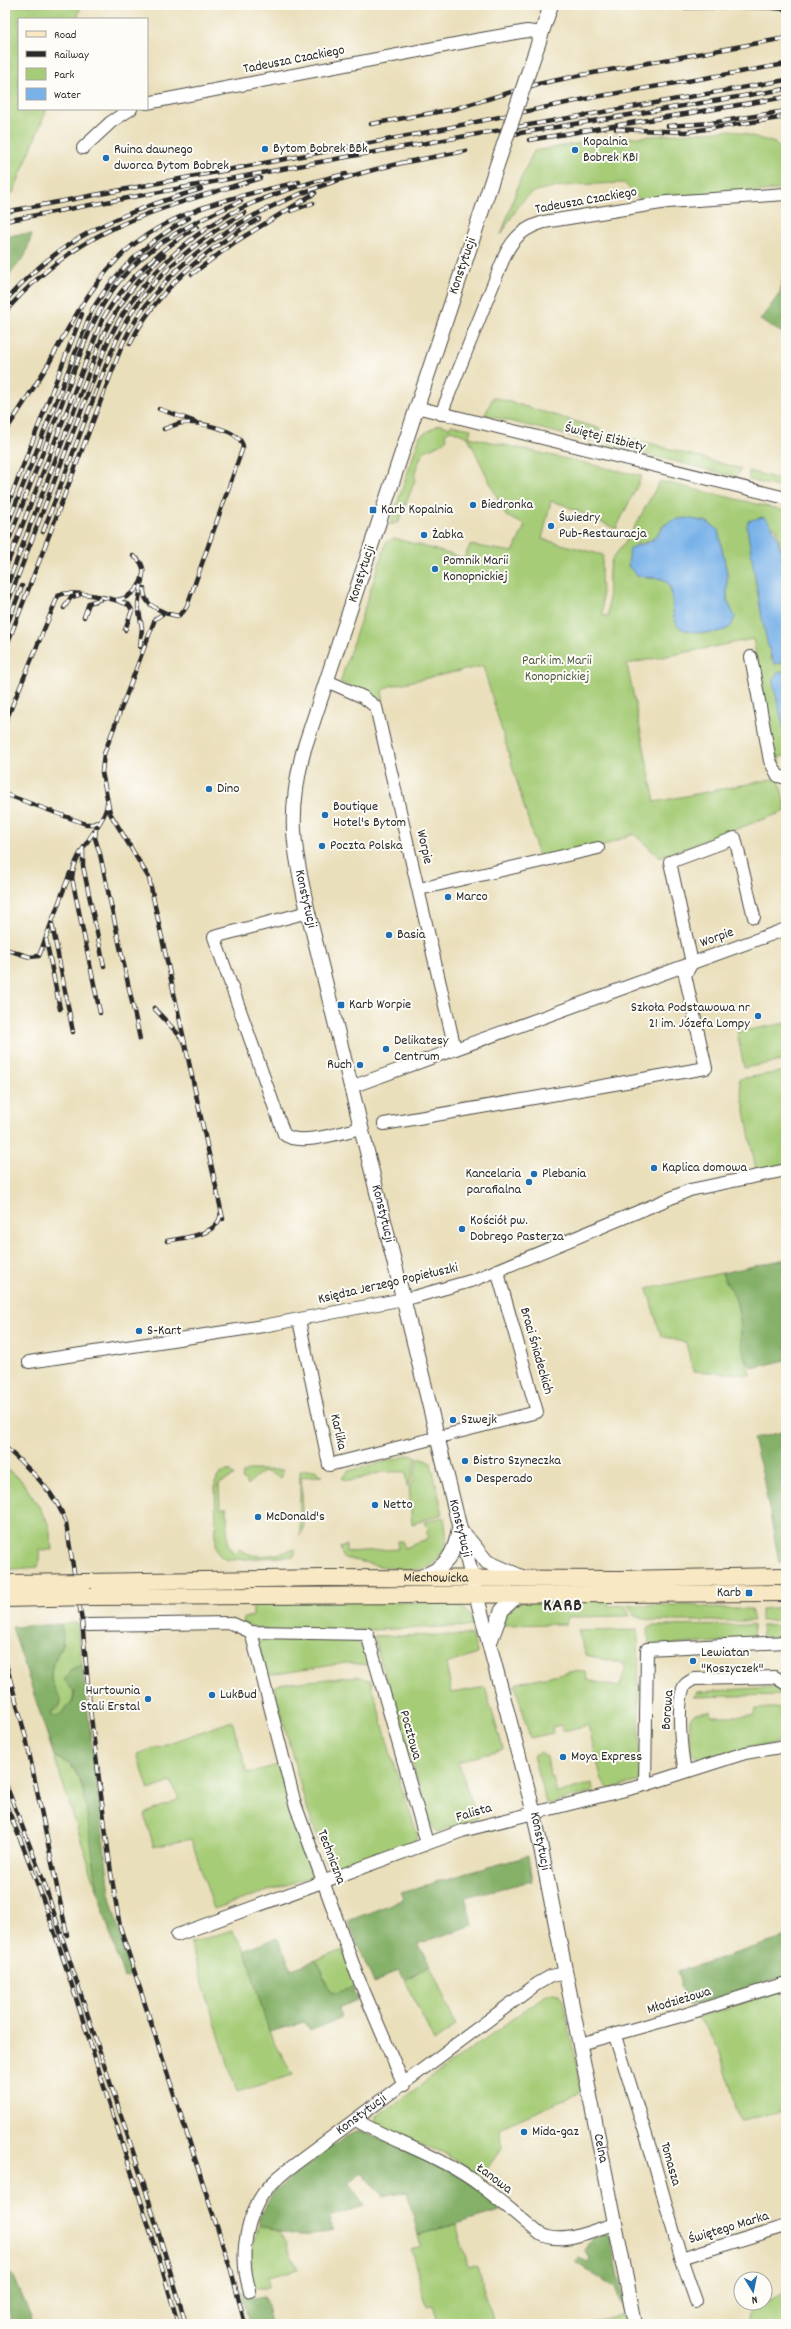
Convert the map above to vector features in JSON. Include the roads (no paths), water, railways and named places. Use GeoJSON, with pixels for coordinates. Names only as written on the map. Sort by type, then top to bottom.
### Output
{"type":"FeatureCollection","features":[{"type":"Feature","properties":{"kind":"main road","name":"Miechowicka"},"geometry":{"type":"LineString","coordinates":[[5,1583],[412,1578],[677,1579],[786,1576]]}},
{"type":"Feature","properties":{"kind":"main road","name":"Miechowicka"},"geometry":{"type":"LineString","coordinates":[[5,1598],[234,1595],[786,1593]]}},
{"type":"Feature","properties":{"kind":"street","name":"Konstytucji"},"geometry":{"type":"LineString","coordinates":[[250,2291],[245,2269],[244,2249],[249,2225],[259,2200],[286,2171],[404,2085],[537,1984],[551,1976],[566,1973],[534,1813],[472,1578],[308,912],[293,844],[294,797],[304,749],[551,5]]}},
{"type":"Feature","properties":{"kind":"street","name":"Tadeusza Czackiego"},"geometry":{"type":"LineString","coordinates":[[148,103],[476,40],[527,31],[542,33]]}},
{"type":"Feature","properties":{"kind":"street"},"geometry":{"type":"LineString","coordinates":[[83,148],[111,122],[129,110]]}},
{"type":"Feature","properties":{"kind":"street","name":"Tadeusza Czackiego"},"geometry":{"type":"LineString","coordinates":[[441,414],[505,255],[512,241],[528,227],[544,222],[661,203],[786,194]]}},
{"type":"Feature","properties":{"kind":"street","name":"Świętej Elżbiety"},"geometry":{"type":"LineString","coordinates":[[416,408],[786,498]]}},
{"type":"Feature","properties":{"kind":"street"},"geometry":{"type":"LineString","coordinates":[[751,657],[770,761],[778,776],[786,778]]}},
{"type":"Feature","properties":{"kind":"street","name":"Worpie"},"geometry":{"type":"LineString","coordinates":[[327,681],[363,697],[376,707],[455,1049]]}},
{"type":"Feature","properties":{"kind":"street"},"geometry":{"type":"LineString","coordinates":[[384,1124],[706,1068],[685,975],[692,963],[670,862],[735,838],[754,917]]}},
{"type":"Feature","properties":{"kind":"street"},"geometry":{"type":"LineString","coordinates":[[419,889],[598,848]]}},
{"type":"Feature","properties":{"kind":"street"},"geometry":{"type":"LineString","coordinates":[[308,912],[214,937],[284,1134],[292,1139],[305,1140],[361,1128]]}},
{"type":"Feature","properties":{"kind":"street","name":"Worpie"},"geometry":{"type":"LineString","coordinates":[[351,1087],[786,929]]}},
{"type":"Feature","properties":{"kind":"street","name":"Księdza Jerzego Popiełuszki"},"geometry":{"type":"LineString","coordinates":[[29,1362],[298,1320],[404,1299],[474,1280],[690,1190],[786,1170]]}},
{"type":"Feature","properties":{"kind":"street","name":"Braci Śniadeckich"},"geometry":{"type":"LineString","coordinates":[[438,1437],[537,1412],[497,1270]]}},
{"type":"Feature","properties":{"kind":"street","name":"Karlika"},"geometry":{"type":"LineString","coordinates":[[298,1320],[329,1465],[438,1437]]}},
{"type":"Feature","properties":{"kind":"street"},"geometry":{"type":"LineString","coordinates":[[412,1578],[436,1572],[447,1562],[457,1542],[460,1526]]}},
{"type":"Feature","properties":{"kind":"street"},"geometry":{"type":"LineString","coordinates":[[460,1526],[469,1542],[487,1562],[524,1578]]}},
{"type":"Feature","properties":{"kind":"street"},"geometry":{"type":"LineString","coordinates":[[490,1642],[502,1610],[520,1594]]}},
{"type":"Feature","properties":{"kind":"street"},"geometry":{"type":"LineString","coordinates":[[88,1625],[231,1623],[251,1632]]}},
{"type":"Feature","properties":{"kind":"street","name":"Pocztowa"},"geometry":{"type":"LineString","coordinates":[[251,1632],[367,1634],[427,1843]]}},
{"type":"Feature","properties":{"kind":"street","name":"Techniczna"},"geometry":{"type":"LineString","coordinates":[[251,1632],[295,1804],[357,1975],[404,2085]]}},
{"type":"Feature","properties":{"kind":"street"},"geometry":{"type":"LineString","coordinates":[[645,1785],[647,1649],[786,1642]]}},
{"type":"Feature","properties":{"kind":"street","name":"Borowa"},"geometry":{"type":"LineString","coordinates":[[685,1770],[682,1757],[681,1714],[683,1688],[686,1683],[694,1679],[775,1677],[786,1684]]}},
{"type":"Feature","properties":{"kind":"street","name":"Falista"},"geometry":{"type":"LineString","coordinates":[[177,1935],[427,1843],[497,1822],[645,1785],[685,1770],[745,1753],[786,1746]]}},
{"type":"Feature","properties":{"kind":"street","name":"Celna"},"geometry":{"type":"LineString","coordinates":[[566,1973],[635,2324]]}},
{"type":"Feature","properties":{"kind":"street","name":"Młodzieżowa"},"geometry":{"type":"LineString","coordinates":[[580,2044],[615,2036],[786,1983]]}},
{"type":"Feature","properties":{"kind":"street","name":"Tomasza"},"geometry":{"type":"LineString","coordinates":[[615,2036],[650,2148],[680,2258],[696,2301]]}},
{"type":"Feature","properties":{"kind":"street","name":"Łanowa"},"geometry":{"type":"LineString","coordinates":[[356,2120],[374,2131],[445,2163],[474,2181],[540,2234],[551,2239],[564,2239],[615,2224]]}},
{"type":"Feature","properties":{"kind":"street","name":"Świętego Marka"},"geometry":{"type":"LineString","coordinates":[[680,2258],[786,2226]]}},
{"type":"Feature","properties":{"kind":"water"},"geometry":{"type":"Polygon","coordinates":[[[763,517],[772,527],[778,542],[783,561],[785,584],[786,662],[775,664],[771,656],[763,622],[747,528],[748,521],[763,517]]]}},
{"type":"Feature","properties":{"kind":"water"},"geometry":{"type":"Polygon","coordinates":[[[686,518],[707,522],[718,530],[727,573],[727,600],[735,617],[731,626],[713,633],[691,632],[680,628],[674,617],[672,595],[667,583],[659,578],[637,576],[628,566],[630,549],[635,546],[645,544],[653,539],[665,525],[670,522],[686,518]]]}},
{"type":"Feature","properties":{"kind":"water"},"geometry":{"type":"Polygon","coordinates":[[[786,671],[786,738],[773,683],[777,673],[786,671]]]}},
{"type":"Feature","properties":{"kind":"railway"},"geometry":{"type":"LineString","coordinates":[[604,5],[649,8],[763,7],[786,9]]}},
{"type":"Feature","properties":{"kind":"railway"},"geometry":{"type":"LineString","coordinates":[[371,124],[454,109],[538,84],[786,38]]}},
{"type":"Feature","properties":{"kind":"railway"},"geometry":{"type":"LineString","coordinates":[[5,212],[423,133],[595,97],[786,64]]}},
{"type":"Feature","properties":{"kind":"railway"},"geometry":{"type":"LineString","coordinates":[[5,221],[352,156],[786,80]]}},
{"type":"Feature","properties":{"kind":"railway"},"geometry":{"type":"LineString","coordinates":[[508,135],[786,89]]}},
{"type":"Feature","properties":{"kind":"railway"},"geometry":{"type":"LineString","coordinates":[[529,140],[786,97]]}},
{"type":"Feature","properties":{"kind":"railway"},"geometry":{"type":"LineString","coordinates":[[668,126],[711,123],[786,111]]}},
{"type":"Feature","properties":{"kind":"railway"},"geometry":{"type":"LineString","coordinates":[[616,129],[686,132],[786,117]]}},
{"type":"Feature","properties":{"kind":"railway"},"geometry":{"type":"LineString","coordinates":[[401,163],[466,151]]}},
{"type":"Feature","properties":{"kind":"railway"},"geometry":{"type":"LineString","coordinates":[[5,650],[123,343],[146,306],[174,273],[206,245],[243,222],[282,202],[323,186],[364,172],[406,162]]}},
{"type":"Feature","properties":{"kind":"railway"},"geometry":{"type":"LineString","coordinates":[[5,610],[106,346],[115,327],[140,291],[155,273],[188,242],[223,218],[267,197],[315,181],[346,174]]}},
{"type":"Feature","properties":{"kind":"railway"},"geometry":{"type":"LineString","coordinates":[[5,312],[33,282],[62,259],[91,240],[122,224],[153,212],[260,178]]}},
{"type":"Feature","properties":{"kind":"railway"},"geometry":{"type":"LineString","coordinates":[[5,432],[49,363],[85,300],[107,270],[133,245],[151,232],[171,221],[212,204],[299,182]]}},
{"type":"Feature","properties":{"kind":"railway"},"geometry":{"type":"LineString","coordinates":[[5,301],[27,278],[71,243],[118,218],[171,198],[201,189]]}},
{"type":"Feature","properties":{"kind":"railway"},"geometry":{"type":"LineString","coordinates":[[192,274],[235,242],[315,193]]}},
{"type":"Feature","properties":{"kind":"railway"},"geometry":{"type":"LineString","coordinates":[[5,550],[89,332],[97,315],[117,283],[142,258],[168,238],[196,222],[241,201]]}},
{"type":"Feature","properties":{"kind":"railway"},"geometry":{"type":"LineString","coordinates":[[291,211],[313,203]]}},
{"type":"Feature","properties":{"kind":"railway"},"geometry":{"type":"LineString","coordinates":[[43,532],[107,364],[129,317],[147,292],[171,266],[215,231],[245,213]]}},
{"type":"Feature","properties":{"kind":"railway"},"geometry":{"type":"LineString","coordinates":[[5,531],[92,310],[122,269],[160,236],[189,218]]}},
{"type":"Feature","properties":{"kind":"railway"},"geometry":{"type":"LineString","coordinates":[[130,344],[154,305],[185,272],[220,243],[259,219]]}},
{"type":"Feature","properties":{"kind":"railway"},"geometry":{"type":"LineString","coordinates":[[5,570],[102,320],[121,292],[144,267],[169,246],[197,227]]}},
{"type":"Feature","properties":{"kind":"railway"},"geometry":{"type":"LineString","coordinates":[[5,591],[104,333],[116,311],[130,291],[164,255]]}},
{"type":"Feature","properties":{"kind":"railway"},"geometry":{"type":"LineString","coordinates":[[5,512],[82,314]]}},
{"type":"Feature","properties":{"kind":"railway"},"geometry":{"type":"LineString","coordinates":[[159,409],[193,421]]}},
{"type":"Feature","properties":{"kind":"railway"},"geometry":{"type":"LineString","coordinates":[[164,429],[182,423],[208,425],[227,431],[235,436],[243,447],[187,606],[178,616],[164,613],[155,619],[104,754],[102,772],[110,813],[149,878],[185,1044]]}},
{"type":"Feature","properties":{"kind":"railway"},"geometry":{"type":"LineString","coordinates":[[116,600],[130,594],[141,582],[143,568],[140,561],[133,556]]}},
{"type":"Feature","properties":{"kind":"railway"},"geometry":{"type":"LineString","coordinates":[[140,647],[142,628],[138,605],[142,580]]}},
{"type":"Feature","properties":{"kind":"railway"},"geometry":{"type":"LineString","coordinates":[[5,630],[22,586]]}},
{"type":"Feature","properties":{"kind":"railway"},"geometry":{"type":"LineString","coordinates":[[144,588],[145,598],[147,601],[154,607],[166,613]]}},
{"type":"Feature","properties":{"kind":"railway"},"geometry":{"type":"LineString","coordinates":[[5,723],[58,596],[71,593],[92,595],[129,605],[132,610],[125,630]]}},
{"type":"Feature","properties":{"kind":"railway"},"geometry":{"type":"LineString","coordinates":[[64,608],[71,597],[79,595]]}},
{"type":"Feature","properties":{"kind":"railway"},"geometry":{"type":"LineString","coordinates":[[84,617],[89,603],[101,599]]}},
{"type":"Feature","properties":{"kind":"railway"},"geometry":{"type":"LineString","coordinates":[[5,794],[86,824],[93,824],[99,821]]}},
{"type":"Feature","properties":{"kind":"railway"},"geometry":{"type":"LineString","coordinates":[[100,1013],[72,878],[78,857],[102,819],[106,811],[107,803]]}},
{"type":"Feature","properties":{"kind":"railway"},"geometry":{"type":"LineString","coordinates":[[96,828],[95,838],[100,854],[140,1039]]}},
{"type":"Feature","properties":{"kind":"railway"},"geometry":{"type":"LineString","coordinates":[[83,850],[83,866],[104,966]]}},
{"type":"Feature","properties":{"kind":"railway"},"geometry":{"type":"LineString","coordinates":[[5,949],[30,957],[39,956],[70,873]]}},
{"type":"Feature","properties":{"kind":"railway"},"geometry":{"type":"LineString","coordinates":[[52,924],[73,1032]]}},
{"type":"Feature","properties":{"kind":"railway"},"geometry":{"type":"LineString","coordinates":[[46,939],[60,1009]]}},
{"type":"Feature","properties":{"kind":"railway"},"geometry":{"type":"LineString","coordinates":[[154,1008],[179,1035],[185,1044],[223,1219]]}},
{"type":"Feature","properties":{"kind":"railway"},"geometry":{"type":"LineString","coordinates":[[167,1241],[208,1231],[215,1226],[219,1220],[221,1212]]}},
{"type":"Feature","properties":{"kind":"railway"},"geometry":{"type":"LineString","coordinates":[[5,1447],[40,1481],[55,1501],[66,1523],[82,1621],[91,1717],[111,1873],[120,1927],[231,2270],[245,2324]]}},
{"type":"Feature","properties":{"kind":"railway"},"geometry":{"type":"LineString","coordinates":[[5,1660],[26,1738],[67,1935]]}},
{"type":"Feature","properties":{"kind":"railway"},"geometry":{"type":"LineString","coordinates":[[5,1782],[43,1880],[146,2191],[186,2324]]}},
{"type":"Feature","properties":{"kind":"railway"},"geometry":{"type":"LineString","coordinates":[[5,1803],[34,1874],[59,1946],[152,2237],[178,2324]]}},
{"type":"Feature","properties":{"kind":"place","name":"Bytom Bobrek BBk"},"geometry":{"type":"Point","coordinates":[265,149]}},
{"type":"Feature","properties":{"kind":"place","name":"Kopalnia Bobrek KB1"},"geometry":{"type":"Point","coordinates":[575,150]}},
{"type":"Feature","properties":{"kind":"place","name":"Ruina dawnego dworca Bytom Bobrek"},"geometry":{"type":"Point","coordinates":[106,158]}},
{"type":"Feature","properties":{"kind":"place","name":"Biedronka"},"geometry":{"type":"Point","coordinates":[473,505]}},
{"type":"Feature","properties":{"kind":"place","name":"Karb Kopalnia"},"geometry":{"type":"Point","coordinates":[373,510]}},
{"type":"Feature","properties":{"kind":"place","name":"Świedry Pub-Restauracja"},"geometry":{"type":"Point","coordinates":[551,526]}},
{"type":"Feature","properties":{"kind":"place","name":"Żabka"},"geometry":{"type":"Point","coordinates":[424,535]}},
{"type":"Feature","properties":{"kind":"place","name":"Pomnik Marii Konopnickiej"},"geometry":{"type":"Point","coordinates":[435,569]}},
{"type":"Feature","properties":{"kind":"place","name":"Dino"},"geometry":{"type":"Point","coordinates":[209,789]}},
{"type":"Feature","properties":{"kind":"place","name":"Boutique Hotel's Bytom"},"geometry":{"type":"Point","coordinates":[325,815]}},
{"type":"Feature","properties":{"kind":"place","name":"Poczta Polska"},"geometry":{"type":"Point","coordinates":[322,846]}},
{"type":"Feature","properties":{"kind":"place","name":"Marco"},"geometry":{"type":"Point","coordinates":[448,897]}},
{"type":"Feature","properties":{"kind":"place","name":"Basia"},"geometry":{"type":"Point","coordinates":[389,935]}},
{"type":"Feature","properties":{"kind":"place","name":"Karb Worpie"},"geometry":{"type":"Point","coordinates":[341,1005]}},
{"type":"Feature","properties":{"kind":"place","name":"Szkoła Podstawowa nr 21 im. Józefa Lompy"},"geometry":{"type":"Point","coordinates":[758,1016]}},
{"type":"Feature","properties":{"kind":"place","name":"Delikatesy Centrum"},"geometry":{"type":"Point","coordinates":[386,1049]}},
{"type":"Feature","properties":{"kind":"place","name":"Ruch"},"geometry":{"type":"Point","coordinates":[360,1065]}},
{"type":"Feature","properties":{"kind":"place","name":"Kaplica domowa"},"geometry":{"type":"Point","coordinates":[654,1168]}},
{"type":"Feature","properties":{"kind":"place","name":"Plebania"},"geometry":{"type":"Point","coordinates":[534,1174]}},
{"type":"Feature","properties":{"kind":"place","name":"Kancelaria parafialna"},"geometry":{"type":"Point","coordinates":[529,1182]}},
{"type":"Feature","properties":{"kind":"place","name":"Kościół pw. Dobrego Pasterza"},"geometry":{"type":"Point","coordinates":[462,1229]}},
{"type":"Feature","properties":{"kind":"place","name":"S-Kart"},"geometry":{"type":"Point","coordinates":[139,1331]}},
{"type":"Feature","properties":{"kind":"place","name":"Szwejk"},"geometry":{"type":"Point","coordinates":[453,1420]}},
{"type":"Feature","properties":{"kind":"place","name":"Bistro Szyneczka"},"geometry":{"type":"Point","coordinates":[465,1461]}},
{"type":"Feature","properties":{"kind":"place","name":"Desperado"},"geometry":{"type":"Point","coordinates":[468,1479]}},
{"type":"Feature","properties":{"kind":"place","name":"Netto"},"geometry":{"type":"Point","coordinates":[375,1505]}},
{"type":"Feature","properties":{"kind":"place","name":"McDonald's"},"geometry":{"type":"Point","coordinates":[258,1517]}},
{"type":"Feature","properties":{"kind":"place","name":"Karb"},"geometry":{"type":"Point","coordinates":[749,1593]}},
{"type":"Feature","properties":{"kind":"place","name":"Lewiatan \"Koszyczek\""},"geometry":{"type":"Point","coordinates":[693,1661]}},
{"type":"Feature","properties":{"kind":"place","name":"LukBud"},"geometry":{"type":"Point","coordinates":[212,1695]}},
{"type":"Feature","properties":{"kind":"place","name":"Hurtownia Stali Erstal"},"geometry":{"type":"Point","coordinates":[148,1699]}},
{"type":"Feature","properties":{"kind":"place","name":"Moya Express"},"geometry":{"type":"Point","coordinates":[563,1757]}},
{"type":"Feature","properties":{"kind":"place","name":"Mida-gaz"},"geometry":{"type":"Point","coordinates":[524,2132]}},
{"type":"Feature","properties":{"kind":"district","name":"KARB"},"geometry":{"type":"Point","coordinates":[563,1606]}},
{"type":"Feature","properties":{"kind":"park label","name":"Park im. Marii Konopnickiej"},"geometry":{"type":"Point","coordinates":[557,670]}}]}
